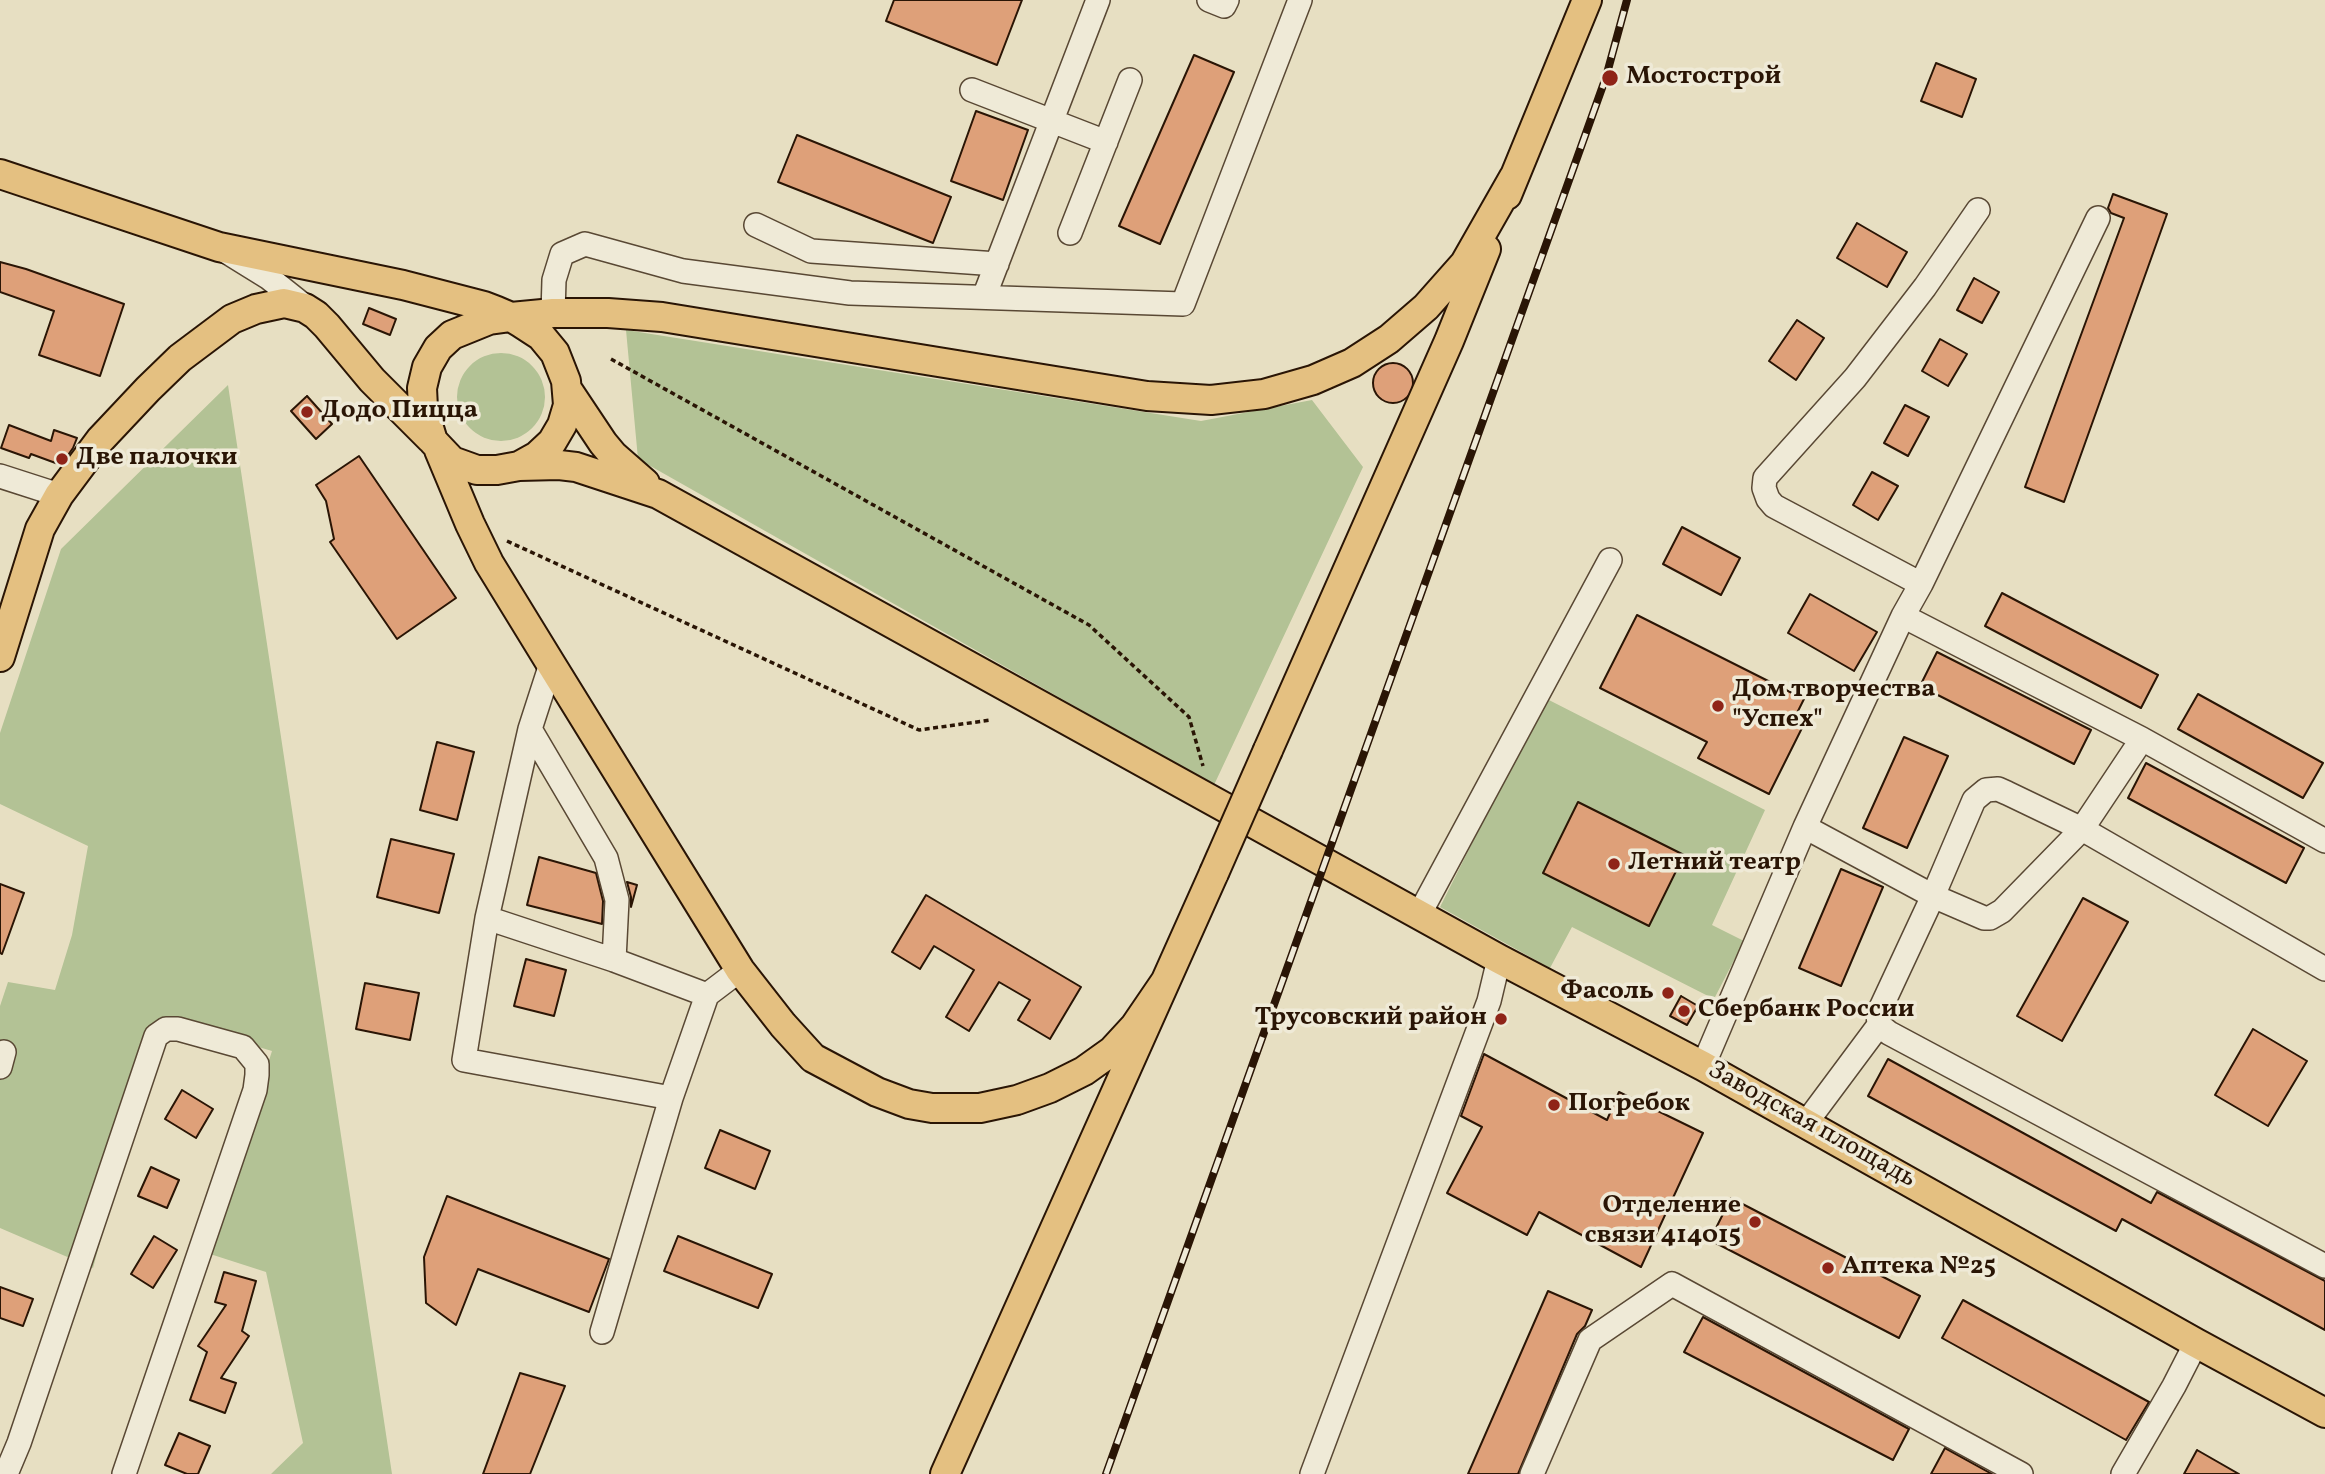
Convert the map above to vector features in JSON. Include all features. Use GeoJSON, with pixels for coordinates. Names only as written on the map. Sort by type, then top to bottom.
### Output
{"type":"FeatureCollection","features":[{"type":"Feature","properties":{"kind":"main road"},"geometry":{"type":"LineString","coordinates":[[946,1474],[1449,341],[1587,0]]}},
{"type":"Feature","properties":{"kind":"main road"},"geometry":{"type":"LineString","coordinates":[[0,174],[219,247],[403,285],[484,306],[511,317],[531,329],[549,345],[560,363],[567,389],[585,418],[614,455],[658,494]]}},
{"type":"Feature","properties":{"kind":"main road"},"geometry":{"type":"LineString","coordinates":[[1165,982],[1135,1026],[1112,1051],[1083,1071],[1050,1088],[1017,1100],[980,1108],[932,1108],[909,1104],[877,1092],[813,1058],[740,970],[489,564],[436,445],[423,408],[422,388],[427,367],[438,348],[452,335],[489,320],[553,313],[608,313],[662,317],[1147,396],[1212,400],[1264,394],[1313,380],[1352,363],[1389,339],[1426,307],[1465,263],[1514,177]]}},
{"type":"Feature","properties":{"kind":"main road"},"geometry":{"type":"LineString","coordinates":[[0,657],[40,530],[59,495],[100,440],[180,358],[232,319],[256,309],[284,303],[305,308],[316,315],[372,380],[452,461],[477,470],[519,466],[576,467],[658,494]]}},
{"type":"Feature","properties":{"kind":"main road"},"geometry":{"type":"LineString","coordinates":[[519,466],[537,456],[552,442],[566,416],[567,389]]}},
{"type":"Feature","properties":{"kind":"main road","name":"Заводская площадь"},"geometry":{"type":"LineString","coordinates":[[658,494],[1499,959],[1703,1066],[2325,1413]]}},
{"type":"Feature","properties":{"kind":"street"},"geometry":{"type":"LineString","coordinates":[[984,297],[1098,0]]}},
{"type":"Feature","properties":{"kind":"street"},"geometry":{"type":"LineString","coordinates":[[1209,0],[1224,6],[1227,0]]}},
{"type":"Feature","properties":{"kind":"street"},"geometry":{"type":"LineString","coordinates":[[553,313],[554,280],[562,254],[585,244],[683,271],[850,293],[1183,304],[1300,0]]}},
{"type":"Feature","properties":{"kind":"street"},"geometry":{"type":"LineString","coordinates":[[1070,233],[1130,80]]}},
{"type":"Feature","properties":{"kind":"street"},"geometry":{"type":"LineString","coordinates":[[972,90],[1106,142]]}},
{"type":"Feature","properties":{"kind":"street"},"geometry":{"type":"LineString","coordinates":[[1921,584],[1774,506],[1764,488],[1765,478],[1855,377],[1924,287],[1978,210]]}},
{"type":"Feature","properties":{"kind":"street"},"geometry":{"type":"LineString","coordinates":[[1703,1066],[1805,827],[1903,616],[2098,218]]}},
{"type":"Feature","properties":{"kind":"street"},"geometry":{"type":"LineString","coordinates":[[756,225],[811,251],[997,264]]}},
{"type":"Feature","properties":{"kind":"street"},"geometry":{"type":"LineString","coordinates":[[219,247],[269,278],[316,315]]}},
{"type":"Feature","properties":{"kind":"street"},"geometry":{"type":"LineString","coordinates":[[0,476],[59,495]]}},
{"type":"Feature","properties":{"kind":"street"},"geometry":{"type":"LineString","coordinates":[[1420,913],[1610,559]]}},
{"type":"Feature","properties":{"kind":"street"},"geometry":{"type":"LineString","coordinates":[[1903,616],[2142,739],[2325,841]]}},
{"type":"Feature","properties":{"kind":"street"},"geometry":{"type":"LineString","coordinates":[[551,664],[530,729],[487,918],[464,1060],[671,1098]]}},
{"type":"Feature","properties":{"kind":"street"},"geometry":{"type":"LineString","coordinates":[[530,729],[606,858],[617,900],[614,960]]}},
{"type":"Feature","properties":{"kind":"street"},"geometry":{"type":"LineString","coordinates":[[1805,827],[1933,896],[1984,918],[1997,915],[2082,829],[2142,739]]}},
{"type":"Feature","properties":{"kind":"street"},"geometry":{"type":"LineString","coordinates":[[1806,1123],[1879,1025],[1878,1014],[1974,800],[1986,790],[1998,789],[2082,829],[2325,969]]}},
{"type":"Feature","properties":{"kind":"street"},"geometry":{"type":"LineString","coordinates":[[487,918],[614,960],[707,995]]}},
{"type":"Feature","properties":{"kind":"street"},"geometry":{"type":"LineString","coordinates":[[1312,1474],[1489,1000],[1499,959]]}},
{"type":"Feature","properties":{"kind":"street"},"geometry":{"type":"LineString","coordinates":[[602,1332],[671,1098],[707,995],[740,970]]}},
{"type":"Feature","properties":{"kind":"street"},"geometry":{"type":"LineString","coordinates":[[1879,1025],[1889,1034],[2325,1266]]}},
{"type":"Feature","properties":{"kind":"street"},"geometry":{"type":"LineString","coordinates":[[6,1474],[19,1443],[156,1036],[166,1029],[178,1029],[243,1047],[257,1065],[257,1075],[251,1103],[124,1474]]}},
{"type":"Feature","properties":{"kind":"street"},"geometry":{"type":"LineString","coordinates":[[1532,1474],[1590,1340],[1672,1284],[2021,1474]]}},
{"type":"Feature","properties":{"kind":"street"},"geometry":{"type":"LineString","coordinates":[[2123,1474],[2196,1343]]}},
{"type":"Feature","properties":{"kind":"path"},"geometry":{"type":"LineString","coordinates":[[611,359],[1089,625],[1189,717],[1203,766]]}},
{"type":"Feature","properties":{"kind":"path"},"geometry":{"type":"LineString","coordinates":[[470,524],[919,730],[991,720]]}},
{"type":"Feature","properties":{"kind":"green space"},"geometry":{"type":"Polygon","coordinates":[[[626,330],[1201,421],[1312,400],[1363,467],[1214,785],[638,459],[626,330]]]}},
{"type":"Feature","properties":{"kind":"green space"},"geometry":{"type":"Polygon","coordinates":[[[501,353],[518,357],[532,366],[541,380],[545,397],[541,414],[532,428],[518,437],[501,441],[484,437],[470,428],[461,414],[457,397],[461,380],[470,366],[484,357],[501,353]]]}},
{"type":"Feature","properties":{"kind":"green space"},"geometry":{"type":"Polygon","coordinates":[[[228,385],[392,1474],[271,1474],[303,1443],[266,1272],[207,1253],[272,1051],[171,1021],[156,1036],[93,1268],[0,1228],[0,1006],[8,982],[55,990],[72,935],[88,846],[0,804],[0,733],[61,549],[228,385]]]}},
{"type":"Feature","properties":{"kind":"green space"},"geometry":{"type":"Polygon","coordinates":[[[1545,698],[1765,810],[1712,925],[1744,941],[1714,999],[1572,927],[1550,968],[1440,907],[1545,698]]]}},
{"type":"Feature","properties":{"kind":"building"},"geometry":{"type":"Polygon","coordinates":[[[894,0],[1022,0],[997,65],[886,21],[894,0]]]}},
{"type":"Feature","properties":{"kind":"building"},"geometry":{"type":"Polygon","coordinates":[[[1194,55],[1234,72],[1160,244],[1119,226],[1194,55]]]}},
{"type":"Feature","properties":{"kind":"building"},"geometry":{"type":"Polygon","coordinates":[[[1936,63],[1976,79],[1962,117],[1921,101],[1936,63]]]}},
{"type":"Feature","properties":{"kind":"building"},"geometry":{"type":"Polygon","coordinates":[[[976,111],[1028,130],[1003,200],[951,181],[976,111]]]}},
{"type":"Feature","properties":{"kind":"building"},"geometry":{"type":"Polygon","coordinates":[[[797,135],[951,197],[933,243],[778,182],[797,135]]]}},
{"type":"Feature","properties":{"kind":"building"},"geometry":{"type":"Polygon","coordinates":[[[2113,194],[2167,214],[2064,502],[2025,487],[2124,218],[2111,213],[2108,208],[2113,194]]]}},
{"type":"Feature","properties":{"kind":"building"},"geometry":{"type":"Polygon","coordinates":[[[1857,223],[1907,252],[1887,287],[1837,258],[1857,223]]]}},
{"type":"Feature","properties":{"kind":"building"},"geometry":{"type":"Polygon","coordinates":[[[0,262],[124,304],[100,376],[39,355],[54,311],[0,292],[0,262]]]}},
{"type":"Feature","properties":{"kind":"building"},"geometry":{"type":"Polygon","coordinates":[[[1974,278],[1999,292],[1982,323],[1957,310],[1974,278]]]}},
{"type":"Feature","properties":{"kind":"building"},"geometry":{"type":"Polygon","coordinates":[[[369,308],[396,319],[390,335],[363,324],[369,308]]]}},
{"type":"Feature","properties":{"kind":"building"},"geometry":{"type":"Polygon","coordinates":[[[1797,320],[1824,338],[1796,380],[1769,361],[1797,320]]]}},
{"type":"Feature","properties":{"kind":"building"},"geometry":{"type":"Polygon","coordinates":[[[1940,339],[1967,354],[1948,386],[1922,371],[1940,339]]]}},
{"type":"Feature","properties":{"kind":"building"},"geometry":{"type":"Polygon","coordinates":[[[1393,363],[1407,369],[1413,383],[1407,397],[1393,403],[1379,397],[1373,383],[1379,369],[1393,363]]]}},
{"type":"Feature","properties":{"kind":"building"},"geometry":{"type":"Polygon","coordinates":[[[307,396],[332,424],[316,439],[291,411],[307,396]]]}},
{"type":"Feature","properties":{"kind":"building"},"geometry":{"type":"Polygon","coordinates":[[[1905,405],[1929,417],[1908,456],[1884,443],[1905,405]]]}},
{"type":"Feature","properties":{"kind":"building"},"geometry":{"type":"Polygon","coordinates":[[[9,425],[51,441],[54,430],[77,438],[61,465],[31,454],[29,458],[1,448],[9,425]]]}},
{"type":"Feature","properties":{"kind":"building"},"geometry":{"type":"Polygon","coordinates":[[[359,456],[456,598],[397,639],[330,542],[334,539],[326,501],[316,485],[359,456]]]}},
{"type":"Feature","properties":{"kind":"building"},"geometry":{"type":"Polygon","coordinates":[[[1872,472],[1898,486],[1878,520],[1853,505],[1872,472]]]}},
{"type":"Feature","properties":{"kind":"building"},"geometry":{"type":"Polygon","coordinates":[[[1682,527],[1740,558],[1721,595],[1663,564],[1682,527]]]}},
{"type":"Feature","properties":{"kind":"building"},"geometry":{"type":"Polygon","coordinates":[[[2002,593],[2158,675],[2141,708],[1985,626],[2002,593]]]}},
{"type":"Feature","properties":{"kind":"building"},"geometry":{"type":"Polygon","coordinates":[[[1810,594],[1877,632],[1854,671],[1788,633],[1810,594]]]}},
{"type":"Feature","properties":{"kind":"building","name":"Дом творчества \"Успех\""},"geometry":{"type":"Polygon","coordinates":[[[1637,615],[1804,699],[1797,713],[1807,718],[1769,794],[1698,758],[1707,742],[1600,688],[1637,615]]]}},
{"type":"Feature","properties":{"kind":"building"},"geometry":{"type":"Polygon","coordinates":[[[1937,652],[2091,730],[2074,764],[1920,686],[1937,652]]]}},
{"type":"Feature","properties":{"kind":"building"},"geometry":{"type":"Polygon","coordinates":[[[2198,694],[2323,763],[2303,798],[2178,729],[2198,694]]]}},
{"type":"Feature","properties":{"kind":"building"},"geometry":{"type":"Polygon","coordinates":[[[1904,737],[1948,756],[1907,848],[1863,828],[1904,737]]]}},
{"type":"Feature","properties":{"kind":"building"},"geometry":{"type":"Polygon","coordinates":[[[437,742],[474,752],[457,820],[420,810],[437,742]]]}},
{"type":"Feature","properties":{"kind":"building"},"geometry":{"type":"Polygon","coordinates":[[[2146,763],[2304,848],[2286,883],[2128,798],[2146,763]]]}},
{"type":"Feature","properties":{"kind":"building","name":"Летний театр"},"geometry":{"type":"Polygon","coordinates":[[[1578,802],[1684,855],[1649,926],[1543,873],[1578,802]]]}},
{"type":"Feature","properties":{"kind":"building"},"geometry":{"type":"Polygon","coordinates":[[[391,839],[454,854],[439,913],[377,897],[391,839]]]}},
{"type":"Feature","properties":{"kind":"building"},"geometry":{"type":"Polygon","coordinates":[[[539,857],[596,873],[603,901],[602,924],[527,905],[539,857]]]}},
{"type":"Feature","properties":{"kind":"building"},"geometry":{"type":"Polygon","coordinates":[[[1841,869],[1883,887],[1841,986],[1799,968],[1841,869]]]}},
{"type":"Feature","properties":{"kind":"building"},"geometry":{"type":"Polygon","coordinates":[[[627,882],[637,885],[631,907],[631,897],[627,882]]]}},
{"type":"Feature","properties":{"kind":"building"},"geometry":{"type":"Polygon","coordinates":[[[0,884],[24,893],[2,954],[0,953],[0,884]]]}},
{"type":"Feature","properties":{"kind":"building"},"geometry":{"type":"Polygon","coordinates":[[[926,895],[1081,987],[1050,1039],[1018,1020],[1030,1000],[999,982],[969,1031],[946,1017],[974,970],[934,946],[920,969],[892,952],[926,895]]]}},
{"type":"Feature","properties":{"kind":"building"},"geometry":{"type":"Polygon","coordinates":[[[2083,898],[2128,922],[2062,1041],[2017,1016],[2083,898]]]}},
{"type":"Feature","properties":{"kind":"building"},"geometry":{"type":"Polygon","coordinates":[[[526,959],[566,970],[554,1016],[514,1006],[526,959]]]}},
{"type":"Feature","properties":{"kind":"building"},"geometry":{"type":"Polygon","coordinates":[[[365,983],[419,993],[410,1040],[356,1029],[365,983]]]}},
{"type":"Feature","properties":{"kind":"building","name":"Сбербанк России"},"geometry":{"type":"Polygon","coordinates":[[[1681,996],[1698,1006],[1687,1025],[1670,1016],[1681,996]]]}},
{"type":"Feature","properties":{"kind":"building"},"geometry":{"type":"Polygon","coordinates":[[[2253,1029],[2307,1061],[2268,1126],[2215,1095],[2253,1029]]]}},
{"type":"Feature","properties":{"kind":"building"},"geometry":{"type":"Polygon","coordinates":[[[1484,1054],[1607,1120],[1619,1092],[1703,1133],[1641,1267],[1539,1212],[1527,1235],[1447,1193],[1482,1127],[1461,1116],[1484,1054]]]}},
{"type":"Feature","properties":{"kind":"building"},"geometry":{"type":"Polygon","coordinates":[[[1888,1059],[2151,1203],[2157,1192],[2325,1281],[2325,1330],[2122,1219],[2116,1231],[1868,1096],[1888,1059]]]}},
{"type":"Feature","properties":{"kind":"building"},"geometry":{"type":"Polygon","coordinates":[[[182,1090],[213,1109],[196,1138],[165,1119],[182,1090]]]}},
{"type":"Feature","properties":{"kind":"building"},"geometry":{"type":"Polygon","coordinates":[[[720,1130],[770,1151],[755,1189],[705,1168],[720,1130]]]}},
{"type":"Feature","properties":{"kind":"building"},"geometry":{"type":"Polygon","coordinates":[[[151,1167],[179,1180],[167,1208],[138,1196],[151,1167]]]}},
{"type":"Feature","properties":{"kind":"building"},"geometry":{"type":"Polygon","coordinates":[[[447,1196],[609,1259],[589,1312],[478,1269],[456,1325],[426,1303],[424,1257],[447,1196]]]}},
{"type":"Feature","properties":{"kind":"building"},"geometry":{"type":"Polygon","coordinates":[[[1731,1198],[1920,1296],[1899,1338],[1710,1240],[1731,1198]]]}},
{"type":"Feature","properties":{"kind":"building"},"geometry":{"type":"Polygon","coordinates":[[[154,1236],[177,1250],[153,1288],[131,1274],[154,1236]]]}},
{"type":"Feature","properties":{"kind":"building"},"geometry":{"type":"Polygon","coordinates":[[[678,1236],[772,1274],[758,1308],[664,1271],[678,1236]]]}},
{"type":"Feature","properties":{"kind":"building"},"geometry":{"type":"Polygon","coordinates":[[[224,1272],[256,1281],[242,1331],[249,1336],[221,1378],[236,1383],[225,1413],[190,1400],[207,1352],[198,1346],[226,1305],[215,1302],[224,1272]]]}},
{"type":"Feature","properties":{"kind":"building"},"geometry":{"type":"Polygon","coordinates":[[[0,1287],[33,1299],[23,1326],[0,1318],[0,1287]]]}},
{"type":"Feature","properties":{"kind":"building"},"geometry":{"type":"Polygon","coordinates":[[[1548,1291],[1592,1310],[1585,1326],[1577,1334],[1518,1474],[1468,1474],[1548,1291]]]}},
{"type":"Feature","properties":{"kind":"building"},"geometry":{"type":"Polygon","coordinates":[[[1963,1300],[2149,1402],[2126,1440],[1942,1338],[1963,1300]]]}},
{"type":"Feature","properties":{"kind":"building"},"geometry":{"type":"Polygon","coordinates":[[[1703,1317],[1909,1429],[1893,1460],[1684,1352],[1703,1317]]]}},
{"type":"Feature","properties":{"kind":"building"},"geometry":{"type":"Polygon","coordinates":[[[520,1373],[565,1386],[530,1474],[483,1474],[520,1373]]]}},
{"type":"Feature","properties":{"kind":"building"},"geometry":{"type":"Polygon","coordinates":[[[179,1433],[210,1446],[198,1474],[187,1474],[165,1465],[179,1433]]]}},
{"type":"Feature","properties":{"kind":"building"},"geometry":{"type":"Polygon","coordinates":[[[1945,1448],[1992,1474],[1931,1474],[1945,1448]]]}},
{"type":"Feature","properties":{"kind":"building"},"geometry":{"type":"Polygon","coordinates":[[[2197,1450],[2239,1474],[2184,1474],[2197,1450]]]}},
{"type":"Feature","properties":{"kind":"railway"},"geometry":{"type":"LineString","coordinates":[[1106,1474],[1606,77],[1627,0]]}},
{"type":"Feature","properties":{"kind":"place","name":"Мостострой"},"geometry":{"type":"Point","coordinates":[1610,78]}},
{"type":"Feature","properties":{"kind":"place","name":"Додо Пицца"},"geometry":{"type":"Point","coordinates":[307,412]}},
{"type":"Feature","properties":{"kind":"place","name":"Две палочки"},"geometry":{"type":"Point","coordinates":[62,459]}},
{"type":"Feature","properties":{"kind":"place","name":"Дом творчества \"Успех\""},"geometry":{"type":"Point","coordinates":[1718,706]}},
{"type":"Feature","properties":{"kind":"place","name":"Летний театр"},"geometry":{"type":"Point","coordinates":[1614,864]}},
{"type":"Feature","properties":{"kind":"place","name":"Фасоль"},"geometry":{"type":"Point","coordinates":[1668,993]}},
{"type":"Feature","properties":{"kind":"place","name":"Сбербанк России"},"geometry":{"type":"Point","coordinates":[1684,1011]}},
{"type":"Feature","properties":{"kind":"place","name":"Трусовский район"},"geometry":{"type":"Point","coordinates":[1501,1019]}},
{"type":"Feature","properties":{"kind":"place","name":"Погребок"},"geometry":{"type":"Point","coordinates":[1554,1105]}},
{"type":"Feature","properties":{"kind":"place","name":"Отделение связи 414015"},"geometry":{"type":"Point","coordinates":[1755,1222]}},
{"type":"Feature","properties":{"kind":"place","name":"Аптека №25"},"geometry":{"type":"Point","coordinates":[1828,1268]}}]}
